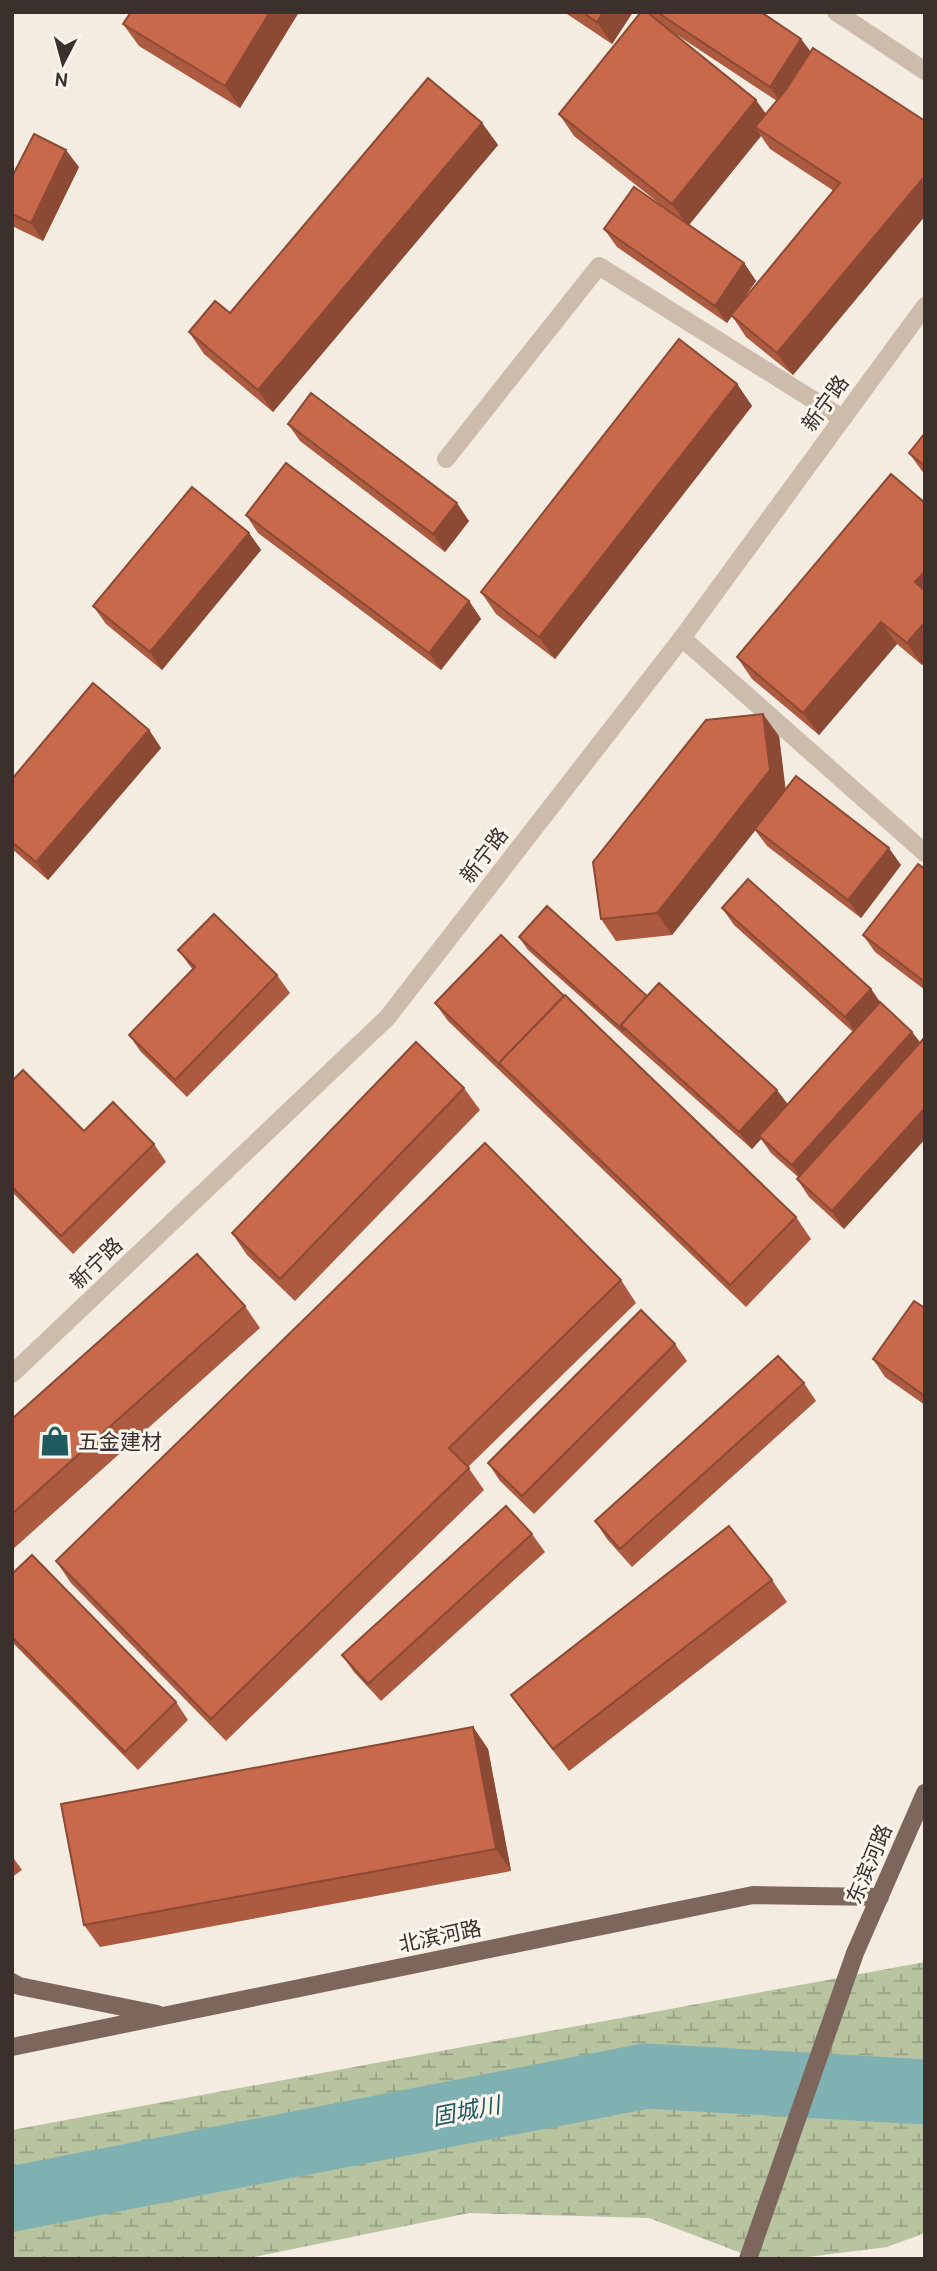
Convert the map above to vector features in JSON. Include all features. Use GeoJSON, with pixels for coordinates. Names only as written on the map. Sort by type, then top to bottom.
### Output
{"type":"FeatureCollection","features":[{"type":"Feature","properties":{"kind":"main road","name":"东滨河路"},"geometry":{"type":"LineString","coordinates":[[748,2259],[855,1954],[925,1794]]}},
{"type":"Feature","properties":{"kind":"main road","name":"北滨河路"},"geometry":{"type":"LineString","coordinates":[[12,2047],[753,1895],[880,1897]]}},
{"type":"Feature","properties":{"kind":"main road"},"geometry":{"type":"LineString","coordinates":[[12,1982],[19,1986],[168,2016]]}},
{"type":"Feature","properties":{"kind":"street"},"geometry":{"type":"LineString","coordinates":[[836,12],[925,71]]}},
{"type":"Feature","properties":{"kind":"street"},"geometry":{"type":"LineString","coordinates":[[446,459],[599,266],[842,418]]}},
{"type":"Feature","properties":{"kind":"street","name":"新宁路"},"geometry":{"type":"LineString","coordinates":[[12,1374],[387,1018],[681,638],[925,306]]}},
{"type":"Feature","properties":{"kind":"street"},"geometry":{"type":"LineString","coordinates":[[681,638],[925,853]]}},
{"type":"Feature","properties":{"kind":"green space"},"geometry":{"type":"Polygon","coordinates":[[[925,1962],[925,2233],[887,2247],[791,2259],[757,2259],[649,2218],[469,2213],[244,2259],[12,2259],[12,2130],[925,1962]]]}},
{"type":"Feature","properties":{"kind":"building"},"geometry":{"type":"Polygon","coordinates":[[[131,12],[270,12],[225,86],[123,24],[131,12]]]}},
{"type":"Feature","properties":{"kind":"building"},"geometry":{"type":"Polygon","coordinates":[[[582,12],[603,12],[597,22],[582,12]]]}},
{"type":"Feature","properties":{"kind":"building"},"geometry":{"type":"Polygon","coordinates":[[[641,12],[647,12],[756,100],[672,204],[559,114],[641,12]]]}},
{"type":"Feature","properties":{"kind":"building"},"geometry":{"type":"Polygon","coordinates":[[[657,12],[761,12],[801,39],[770,87],[657,12]]]}},
{"type":"Feature","properties":{"kind":"building"},"geometry":{"type":"Polygon","coordinates":[[[813,48],[925,121],[925,176],[777,353],[731,315],[840,183],[755,127],[785,91],[813,48]]]}},
{"type":"Feature","properties":{"kind":"building"},"geometry":{"type":"Polygon","coordinates":[[[428,78],[482,123],[258,390],[189,332],[215,301],[230,313],[428,78]]]}},
{"type":"Feature","properties":{"kind":"building"},"geometry":{"type":"Polygon","coordinates":[[[34,134],[66,150],[31,223],[12,214],[12,177],[34,134]]]}},
{"type":"Feature","properties":{"kind":"building"},"geometry":{"type":"Polygon","coordinates":[[[634,187],[744,263],[715,306],[604,229],[634,187]]]}},
{"type":"Feature","properties":{"kind":"building"},"geometry":{"type":"Polygon","coordinates":[[[679,339],[737,384],[539,637],[481,592],[679,339]]]}},
{"type":"Feature","properties":{"kind":"building"},"geometry":{"type":"Polygon","coordinates":[[[311,393],[457,503],[433,534],[288,424],[311,393]]]}},
{"type":"Feature","properties":{"kind":"building"},"geometry":{"type":"Polygon","coordinates":[[[925,433],[925,466],[909,453],[925,433]]]}},
{"type":"Feature","properties":{"kind":"building"},"geometry":{"type":"Polygon","coordinates":[[[286,463],[469,601],[429,653],[246,515],[286,463]]]}},
{"type":"Feature","properties":{"kind":"building"},"geometry":{"type":"Polygon","coordinates":[[[891,474],[925,503],[925,571],[915,582],[925,591],[925,622],[907,643],[881,622],[803,713],[737,657],[891,474]]]}},
{"type":"Feature","properties":{"kind":"building"},"geometry":{"type":"Polygon","coordinates":[[[192,487],[249,533],[150,652],[93,606],[192,487]]]}},
{"type":"Feature","properties":{"kind":"building"},"geometry":{"type":"Polygon","coordinates":[[[93,683],[149,730],[36,862],[12,842],[12,779],[93,683]]]}},
{"type":"Feature","properties":{"kind":"building"},"geometry":{"type":"Polygon","coordinates":[[[763,714],[770,770],[657,913],[601,919],[593,862],[706,720],[763,714]]]}},
{"type":"Feature","properties":{"kind":"building"},"geometry":{"type":"Polygon","coordinates":[[[796,776],[889,848],[848,900],[755,829],[796,776]]]}},
{"type":"Feature","properties":{"kind":"building"},"geometry":{"type":"Polygon","coordinates":[[[918,864],[925,869],[925,982],[863,935],[918,864]]]}},
{"type":"Feature","properties":{"kind":"building"},"geometry":{"type":"Polygon","coordinates":[[[748,879],[871,989],[845,1017],[722,908],[748,879]]]}},
{"type":"Feature","properties":{"kind":"building"},"geometry":{"type":"Polygon","coordinates":[[[547,906],[647,996],[621,1025],[624,1031],[519,937],[547,906]]]}},
{"type":"Feature","properties":{"kind":"building"},"geometry":{"type":"Polygon","coordinates":[[[214,914],[277,975],[175,1080],[129,1035],[195,967],[178,950],[214,914]]]}},
{"type":"Feature","properties":{"kind":"building"},"geometry":{"type":"Polygon","coordinates":[[[501,935],[564,996],[499,1063],[502,1067],[435,1003],[501,935]]]}},
{"type":"Feature","properties":{"kind":"building"},"geometry":{"type":"Polygon","coordinates":[[[659,983],[777,1090],[739,1132],[621,1025],[659,983]]]}},
{"type":"Feature","properties":{"kind":"building"},"geometry":{"type":"Polygon","coordinates":[[[565,995],[796,1217],[730,1285],[499,1063],[565,995]]]}},
{"type":"Feature","properties":{"kind":"building"},"geometry":{"type":"Polygon","coordinates":[[[880,1002],[912,1032],[792,1165],[759,1136],[880,1002]]]}},
{"type":"Feature","properties":{"kind":"building"},"geometry":{"type":"Polygon","coordinates":[[[925,1037],[925,1108],[832,1211],[797,1179],[925,1037]]]}},
{"type":"Feature","properties":{"kind":"building"},"geometry":{"type":"Polygon","coordinates":[[[416,1042],[464,1088],[280,1279],[232,1233],[416,1042]]]}},
{"type":"Feature","properties":{"kind":"building"},"geometry":{"type":"Polygon","coordinates":[[[23,1070],[84,1131],[113,1102],[154,1144],[61,1236],[12,1187],[12,1081],[23,1070]]]}},
{"type":"Feature","properties":{"kind":"building"},"geometry":{"type":"Polygon","coordinates":[[[485,1143],[621,1280],[449,1448],[469,1468],[211,1719],[56,1561],[485,1143]]]}},
{"type":"Feature","properties":{"kind":"building"},"geometry":{"type":"Polygon","coordinates":[[[197,1254],[245,1306],[12,1514],[12,1419],[197,1254]]]}},
{"type":"Feature","properties":{"kind":"building"},"geometry":{"type":"Polygon","coordinates":[[[914,1301],[925,1308],[925,1396],[873,1359],[914,1301]]]}},
{"type":"Feature","properties":{"kind":"building"},"geometry":{"type":"Polygon","coordinates":[[[641,1310],[675,1344],[522,1496],[488,1463],[641,1310]]]}},
{"type":"Feature","properties":{"kind":"building"},"geometry":{"type":"Polygon","coordinates":[[[778,1356],[804,1383],[620,1549],[595,1521],[778,1356]]]}},
{"type":"Feature","properties":{"kind":"building"},"geometry":{"type":"Polygon","coordinates":[[[506,1506],[532,1534],[368,1684],[342,1655],[506,1506]]]}},
{"type":"Feature","properties":{"kind":"building"},"geometry":{"type":"Polygon","coordinates":[[[729,1526],[772,1580],[553,1749],[511,1695],[729,1526]]]}},
{"type":"Feature","properties":{"kind":"building"},"geometry":{"type":"Polygon","coordinates":[[[32,1555],[176,1702],[125,1752],[12,1637],[12,1574],[32,1555]]]}},
{"type":"Feature","properties":{"kind":"building"},"geometry":{"type":"Polygon","coordinates":[[[473,1727],[496,1849],[84,1925],[61,1804],[473,1727]]]}},
{"type":"Feature","properties":{"kind":"waterway","name":"固城川"},"geometry":{"type":"LineString","coordinates":[[12,2199],[646,2076],[925,2092]]}},
{"type":"Feature","properties":{"kind":"place","name":"五金建材"},"geometry":{"type":"Point","coordinates":[55,1441]}}]}
